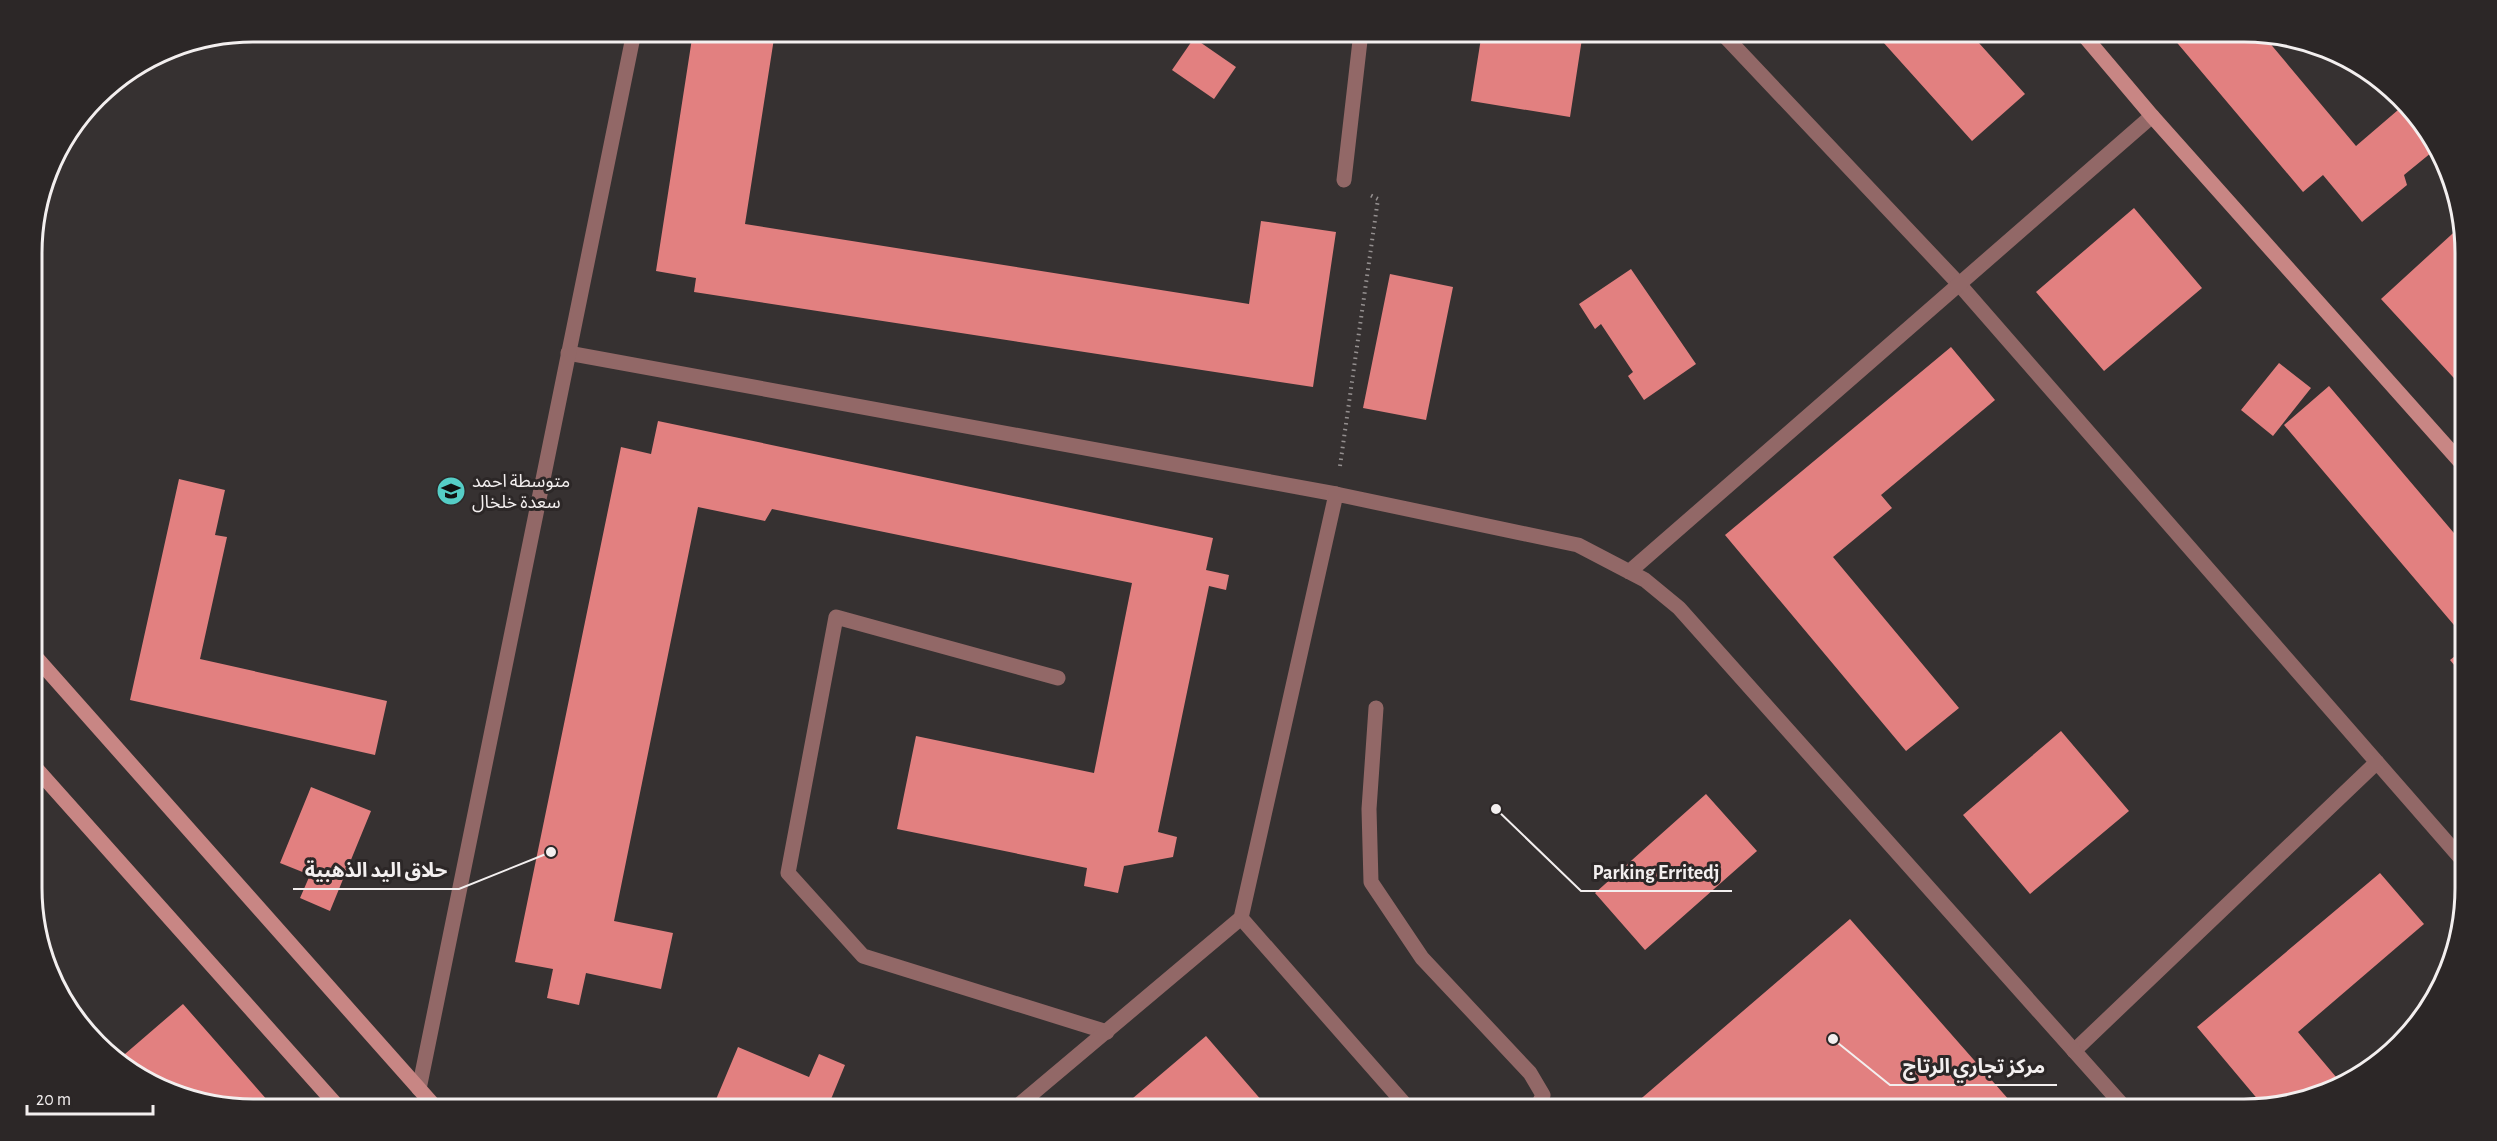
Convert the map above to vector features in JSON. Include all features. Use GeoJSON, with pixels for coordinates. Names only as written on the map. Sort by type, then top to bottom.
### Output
{"type":"FeatureCollection","features":[{"type":"Feature","properties":{"kind":"main road"},"geometry":{"type":"LineString","coordinates":[[2089,42],[2152,116],[2455,456]]}},
{"type":"Feature","properties":{"kind":"main road"},"geometry":{"type":"LineString","coordinates":[[42,664],[428,1099]]}},
{"type":"Feature","properties":{"kind":"main road"},"geometry":{"type":"LineString","coordinates":[[42,775],[330,1099]]}},
{"type":"Feature","properties":{"kind":"street"},"geometry":{"type":"LineString","coordinates":[[419,1089],[632,42]]}},
{"type":"Feature","properties":{"kind":"street"},"geometry":{"type":"LineString","coordinates":[[1344,180],[1360,42]]}},
{"type":"Feature","properties":{"kind":"street"},"geometry":{"type":"LineString","coordinates":[[1730,42],[1959,284],[2455,852]]}},
{"type":"Feature","properties":{"kind":"street"},"geometry":{"type":"LineString","coordinates":[[1629,572],[2152,116]]}},
{"type":"Feature","properties":{"kind":"street"},"geometry":{"type":"LineString","coordinates":[[568,352],[1336,494],[1578,545],[1645,580],[1679,608],[2117,1099]]}},
{"type":"Feature","properties":{"kind":"street"},"geometry":{"type":"LineString","coordinates":[[1026,1099],[1241,918],[1336,494]]}},
{"type":"Feature","properties":{"kind":"street"},"geometry":{"type":"LineString","coordinates":[[1058,678],[836,617],[788,873],[863,956],[1107,1032]]}},
{"type":"Feature","properties":{"kind":"street"},"geometry":{"type":"LineString","coordinates":[[1376,708],[1369,809],[1371,882],[1422,958],[1530,1073],[1543,1095],[1541,1099]]}},
{"type":"Feature","properties":{"kind":"street"},"geometry":{"type":"LineString","coordinates":[[2074,1051],[2377,762]]}},
{"type":"Feature","properties":{"kind":"street"},"geometry":{"type":"LineString","coordinates":[[1241,918],[1400,1099]]}},
{"type":"Feature","properties":{"kind":"path"},"geometry":{"type":"LineString","coordinates":[[1336,494],[1377,199],[1344,180]]}},
{"type":"Feature","properties":{"kind":"building"},"geometry":{"type":"Polygon","coordinates":[[[691,42],[773,42],[745,224],[1249,304],[1261,221],[1336,232],[1313,387],[694,292],[696,278],[656,271],[691,42]]]}},
{"type":"Feature","properties":{"kind":"building"},"geometry":{"type":"Polygon","coordinates":[[[1191,42],[1200,42],[1236,67],[1214,99],[1172,70],[1191,42]]]}},
{"type":"Feature","properties":{"kind":"building"},"geometry":{"type":"Polygon","coordinates":[[[1480,42],[1581,42],[1570,117],[1471,101],[1480,42]]]}},
{"type":"Feature","properties":{"kind":"building"},"geometry":{"type":"Polygon","coordinates":[[[1883,42],[1978,42],[2025,94],[1972,141],[1883,42]]]}},
{"type":"Feature","properties":{"kind":"building"},"geometry":{"type":"Polygon","coordinates":[[[2176,42],[2270,44],[2356,146],[2399,110],[2430,154],[2404,175],[2407,185],[2362,222],[2323,175],[2303,192],[2176,42]]]}},
{"type":"Feature","properties":{"kind":"building"},"geometry":{"type":"Polygon","coordinates":[[[2134,208],[2202,288],[2104,371],[2036,292],[2134,208]]]}},
{"type":"Feature","properties":{"kind":"building"},"geometry":{"type":"Polygon","coordinates":[[[2454,232],[2455,379],[2381,299],[2454,232]]]}},
{"type":"Feature","properties":{"kind":"building"},"geometry":{"type":"Polygon","coordinates":[[[1631,269],[1696,364],[1644,400],[1628,376],[1633,372],[1601,324],[1595,329],[1579,304],[1631,269]]]}},
{"type":"Feature","properties":{"kind":"building"},"geometry":{"type":"Polygon","coordinates":[[[1390,274],[1453,287],[1426,420],[1363,408],[1390,274]]]}},
{"type":"Feature","properties":{"kind":"building"},"geometry":{"type":"Polygon","coordinates":[[[1951,347],[1995,400],[1881,495],[1892,508],[1833,557],[1959,708],[1906,751],[1725,535],[1951,347]]]}},
{"type":"Feature","properties":{"kind":"building"},"geometry":{"type":"Polygon","coordinates":[[[2279,363],[2311,388],[2273,436],[2241,410],[2279,363]]]}},
{"type":"Feature","properties":{"kind":"building"},"geometry":{"type":"Polygon","coordinates":[[[2329,386],[2455,534],[2455,626],[2284,425],[2329,386]]]}},
{"type":"Feature","properties":{"kind":"building"},"geometry":{"type":"Polygon","coordinates":[[[658,421],[1213,538],[1206,570],[1229,575],[1226,590],[1209,586],[1158,832],[1177,837],[1173,857],[1124,866],[1118,893],[1084,886],[1087,868],[897,829],[916,736],[1094,773],[1132,583],[772,509],[765,521],[698,507],[614,921],[673,933],[661,989],[586,973],[579,1005],[547,998],[553,969],[515,962],[621,447],[651,454],[658,421]]]}},
{"type":"Feature","properties":{"kind":"building"},"geometry":{"type":"Polygon","coordinates":[[[179,479],[225,490],[215,535],[227,537],[200,659],[387,701],[375,755],[130,700],[179,479]]]}},
{"type":"Feature","properties":{"kind":"building"},"geometry":{"type":"Polygon","coordinates":[[[2455,656],[2455,666],[2450,660],[2455,656]]]}},
{"type":"Feature","properties":{"kind":"building"},"geometry":{"type":"Polygon","coordinates":[[[2061,731],[2129,811],[2030,894],[1963,815],[2061,731]]]}},
{"type":"Feature","properties":{"kind":"building"},"geometry":{"type":"Polygon","coordinates":[[[311,787],[371,811],[330,911],[300,898],[310,875],[280,863],[311,787]]]}},
{"type":"Feature","properties":{"kind":"building"},"geometry":{"type":"Polygon","coordinates":[[[1706,794],[1757,851],[1645,950],[1595,893],[1706,794]]]}},
{"type":"Feature","properties":{"kind":"building"},"geometry":{"type":"Polygon","coordinates":[[[2380,873],[2424,924],[2298,1032],[2336,1077],[2324,1083],[2298,1092],[2257,1099],[2197,1027],[2380,873]]]}},
{"type":"Feature","properties":{"kind":"building"},"geometry":{"type":"Polygon","coordinates":[[[1850,919],[2008,1099],[1641,1099],[1850,919]]]}},
{"type":"Feature","properties":{"kind":"building"},"geometry":{"type":"Polygon","coordinates":[[[183,1004],[266,1099],[240,1099],[185,1088],[148,1071],[124,1055],[183,1004]]]}},
{"type":"Feature","properties":{"kind":"building"},"geometry":{"type":"Polygon","coordinates":[[[1206,1036],[1260,1099],[1132,1099],[1206,1036]]]}},
{"type":"Feature","properties":{"kind":"building"},"geometry":{"type":"Polygon","coordinates":[[[738,1047],[809,1077],[819,1054],[845,1065],[831,1099],[716,1099],[738,1047]]]}},
{"type":"Feature","properties":{"kind":"place","name":"متوسطة احمد سعدة خلخال"},"geometry":{"type":"Point","coordinates":[451,491]}},
{"type":"Feature","properties":{"kind":"place","name":"Parking Erritedj"},"geometry":{"type":"Point","coordinates":[1496,809]}},
{"type":"Feature","properties":{"kind":"place","name":"حلاق اليد الذهبية"},"geometry":{"type":"Point","coordinates":[551,852]}},
{"type":"Feature","properties":{"kind":"place","name":"مركز تجاري الرتاج"},"geometry":{"type":"Point","coordinates":[1833,1039]}}]}
